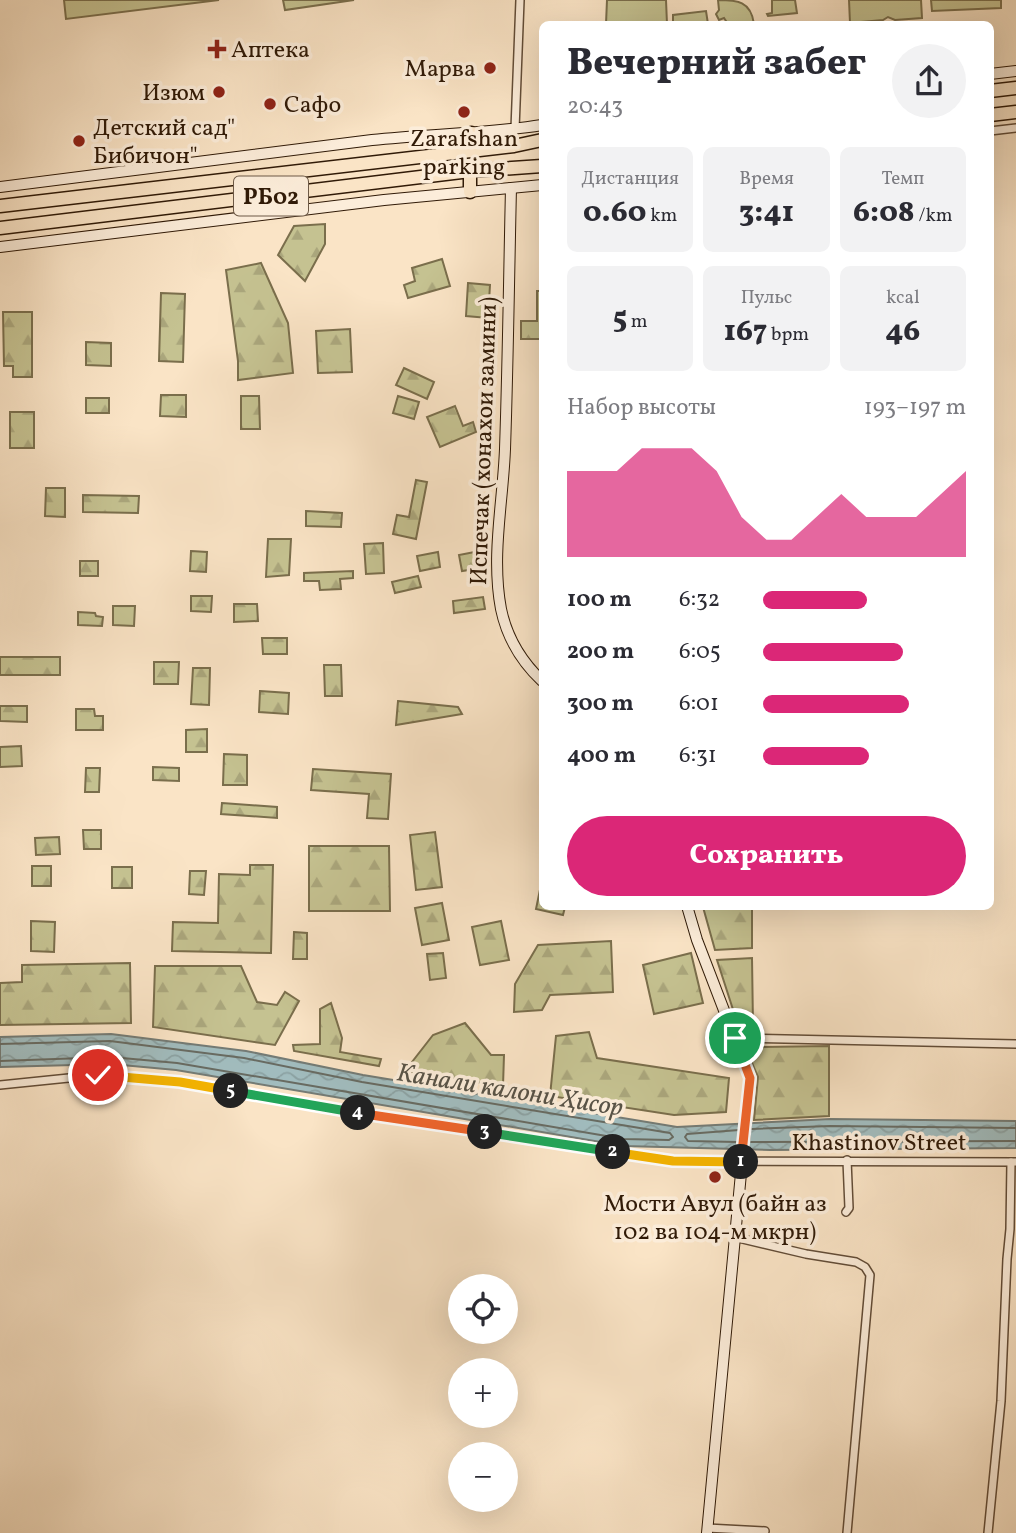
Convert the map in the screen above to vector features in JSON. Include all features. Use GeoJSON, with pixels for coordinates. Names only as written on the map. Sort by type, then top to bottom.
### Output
{"type":"FeatureCollection","features":[{"type":"Feature","properties":{"kind":"highway"},"geometry":{"type":"LineString","coordinates":[[994,91],[1016,88]]}},
{"type":"Feature","properties":{"kind":"highway"},"geometry":{"type":"LineString","coordinates":[[994,115],[1016,112]]}},
{"type":"Feature","properties":{"kind":"highway"},"geometry":{"type":"LineString","coordinates":[[458,152],[471,133]]}},
{"type":"Feature","properties":{"kind":"highway","name":"РБ02"},"geometry":{"type":"LineString","coordinates":[[0,206],[514,146],[539,141]]}},
{"type":"Feature","properties":{"kind":"highway","name":"РБ02"},"geometry":{"type":"LineString","coordinates":[[0,228],[471,171],[539,166]]}},
{"type":"Feature","properties":{"kind":"highway"},"geometry":{"type":"LineString","coordinates":[[470,192],[471,171]]}},
{"type":"Feature","properties":{"kind":"highway"},"geometry":{"type":"LineString","coordinates":[[41,201],[43,224]]}},
{"type":"Feature","properties":{"kind":"street"},"geometry":{"type":"LineString","coordinates":[[515,130],[520,0]]}},
{"type":"Feature","properties":{"kind":"street"},"geometry":{"type":"LineString","coordinates":[[994,74],[1016,71]]}},
{"type":"Feature","properties":{"kind":"street"},"geometry":{"type":"LineString","coordinates":[[0,187],[372,140],[515,130],[539,126]]}},
{"type":"Feature","properties":{"kind":"street"},"geometry":{"type":"LineString","coordinates":[[994,131],[1016,128]]}},
{"type":"Feature","properties":{"kind":"street"},"geometry":{"type":"LineString","coordinates":[[0,247],[384,200],[539,185]]}},
{"type":"Feature","properties":{"kind":"street","name":"Испечак (хонахои замини)"},"geometry":{"type":"LineString","coordinates":[[511,188],[505,452],[496,576],[508,634],[525,664],[539,678]]}},
{"type":"Feature","properties":{"kind":"street"},"geometry":{"type":"LineString","coordinates":[[688,910],[750,1078],[707,1530],[765,1531]]}},
{"type":"Feature","properties":{"kind":"street"},"geometry":{"type":"LineString","coordinates":[[735,1038],[1016,1044]]}},
{"type":"Feature","properties":{"kind":"street","name":"Khastinov Street"},"geometry":{"type":"LineString","coordinates":[[0,1085],[98,1075],[180,1082],[332,1109],[673,1161],[1014,1162]]}},
{"type":"Feature","properties":{"kind":"street"},"geometry":{"type":"LineString","coordinates":[[846,1212],[849,1208],[847,1160]]}},
{"type":"Feature","properties":{"kind":"street"},"geometry":{"type":"LineString","coordinates":[[988,1533],[1001,1401],[1007,1259],[1013,1229],[1014,1162]]}},
{"type":"Feature","properties":{"kind":"street"},"geometry":{"type":"LineString","coordinates":[[734,1237],[806,1254],[856,1262],[865,1267],[870,1275],[847,1533]]}},
{"type":"Feature","properties":{"kind":"green space"},"geometry":{"type":"Polygon","coordinates":[[[64,0],[219,0],[66,19],[64,0]]]}},
{"type":"Feature","properties":{"kind":"green space"},"geometry":{"type":"Polygon","coordinates":[[[283,0],[354,0],[285,10],[283,0]]]}},
{"type":"Feature","properties":{"kind":"green space"},"geometry":{"type":"Polygon","coordinates":[[[607,0],[666,0],[667,21],[606,21],[607,0]]]}},
{"type":"Feature","properties":{"kind":"green space"},"geometry":{"type":"Polygon","coordinates":[[[718,0],[742,3],[750,11],[753,21],[726,21],[724,18],[719,20],[716,14],[719,10],[718,0]]]}},
{"type":"Feature","properties":{"kind":"green space"},"geometry":{"type":"Polygon","coordinates":[[[772,0],[795,0],[797,13],[768,16],[767,14],[772,13],[772,0]]]}},
{"type":"Feature","properties":{"kind":"green space"},"geometry":{"type":"Polygon","coordinates":[[[849,0],[921,0],[922,18],[895,20],[888,17],[883,20],[850,21],[849,0]]]}},
{"type":"Feature","properties":{"kind":"green space"},"geometry":{"type":"Polygon","coordinates":[[[931,0],[1001,0],[1001,8],[932,11],[931,0]]]}},
{"type":"Feature","properties":{"kind":"green space"},"geometry":{"type":"Polygon","coordinates":[[[706,11],[708,21],[673,21],[673,15],[706,11]]]}},
{"type":"Feature","properties":{"kind":"green space"},"geometry":{"type":"Polygon","coordinates":[[[325,224],[325,244],[305,281],[278,255],[294,226],[325,224]]]}},
{"type":"Feature","properties":{"kind":"green space"},"geometry":{"type":"Polygon","coordinates":[[[442,259],[450,286],[408,298],[404,285],[415,281],[412,268],[442,259]]]}},
{"type":"Feature","properties":{"kind":"green space"},"geometry":{"type":"Polygon","coordinates":[[[261,263],[288,323],[293,373],[238,380],[226,270],[261,263]]]}},
{"type":"Feature","properties":{"kind":"green space"},"geometry":{"type":"Polygon","coordinates":[[[468,283],[490,285],[488,318],[466,316],[468,283]]]}},
{"type":"Feature","properties":{"kind":"green space"},"geometry":{"type":"Polygon","coordinates":[[[539,291],[539,339],[521,339],[521,321],[537,321],[539,291]]]}},
{"type":"Feature","properties":{"kind":"green space"},"geometry":{"type":"Polygon","coordinates":[[[161,293],[185,294],[183,362],[159,361],[161,293]]]}},
{"type":"Feature","properties":{"kind":"green space"},"geometry":{"type":"Polygon","coordinates":[[[3,312],[32,312],[32,377],[13,377],[13,366],[4,366],[3,312]]]}},
{"type":"Feature","properties":{"kind":"green space"},"geometry":{"type":"Polygon","coordinates":[[[350,329],[352,372],[318,373],[316,331],[350,329]]]}},
{"type":"Feature","properties":{"kind":"green space"},"geometry":{"type":"Polygon","coordinates":[[[86,342],[111,343],[111,366],[86,365],[86,342]]]}},
{"type":"Feature","properties":{"kind":"green space"},"geometry":{"type":"Polygon","coordinates":[[[404,368],[434,382],[427,399],[396,385],[404,368]]]}},
{"type":"Feature","properties":{"kind":"green space"},"geometry":{"type":"Polygon","coordinates":[[[161,395],[186,395],[186,417],[160,416],[161,395]]]}},
{"type":"Feature","properties":{"kind":"green space"},"geometry":{"type":"Polygon","coordinates":[[[241,396],[259,396],[260,429],[241,429],[241,396]]]}},
{"type":"Feature","properties":{"kind":"green space"},"geometry":{"type":"Polygon","coordinates":[[[398,396],[419,402],[414,419],[393,413],[398,396]]]}},
{"type":"Feature","properties":{"kind":"green space"},"geometry":{"type":"Polygon","coordinates":[[[86,398],[109,398],[109,413],[86,413],[86,398]]]}},
{"type":"Feature","properties":{"kind":"green space"},"geometry":{"type":"Polygon","coordinates":[[[455,406],[463,426],[473,422],[476,432],[440,447],[427,417],[455,406]]]}},
{"type":"Feature","properties":{"kind":"green space"},"geometry":{"type":"Polygon","coordinates":[[[10,412],[34,412],[34,448],[10,448],[10,412]]]}},
{"type":"Feature","properties":{"kind":"green space"},"geometry":{"type":"Polygon","coordinates":[[[416,480],[427,482],[416,539],[393,534],[397,515],[409,517],[416,480]]]}},
{"type":"Feature","properties":{"kind":"green space"},"geometry":{"type":"Polygon","coordinates":[[[46,488],[65,488],[65,517],[45,516],[46,488]]]}},
{"type":"Feature","properties":{"kind":"green space"},"geometry":{"type":"Polygon","coordinates":[[[83,495],[139,496],[138,513],[83,512],[83,495]]]}},
{"type":"Feature","properties":{"kind":"green space"},"geometry":{"type":"Polygon","coordinates":[[[306,511],[342,513],[341,527],[306,526],[306,511]]]}},
{"type":"Feature","properties":{"kind":"green space"},"geometry":{"type":"Polygon","coordinates":[[[268,539],[291,539],[289,575],[266,577],[268,539]]]}},
{"type":"Feature","properties":{"kind":"green space"},"geometry":{"type":"Polygon","coordinates":[[[383,543],[384,573],[366,574],[364,544],[383,543]]]}},
{"type":"Feature","properties":{"kind":"green space"},"geometry":{"type":"Polygon","coordinates":[[[485,550],[488,567],[462,571],[459,555],[485,550]]]}},
{"type":"Feature","properties":{"kind":"green space"},"geometry":{"type":"Polygon","coordinates":[[[191,551],[207,552],[206,572],[190,571],[191,551]]]}},
{"type":"Feature","properties":{"kind":"green space"},"geometry":{"type":"Polygon","coordinates":[[[438,552],[440,567],[420,571],[417,556],[438,552]]]}},
{"type":"Feature","properties":{"kind":"green space"},"geometry":{"type":"Polygon","coordinates":[[[80,561],[98,561],[98,576],[80,576],[80,561]]]}},
{"type":"Feature","properties":{"kind":"green space"},"geometry":{"type":"Polygon","coordinates":[[[353,571],[353,578],[340,579],[341,589],[320,590],[319,581],[304,581],[304,573],[353,571]]]}},
{"type":"Feature","properties":{"kind":"green space"},"geometry":{"type":"Polygon","coordinates":[[[418,576],[421,587],[395,593],[392,582],[418,576]]]}},
{"type":"Feature","properties":{"kind":"green space"},"geometry":{"type":"Polygon","coordinates":[[[191,596],[212,596],[211,612],[191,611],[191,596]]]}},
{"type":"Feature","properties":{"kind":"green space"},"geometry":{"type":"Polygon","coordinates":[[[483,597],[485,609],[454,613],[453,601],[483,597]]]}},
{"type":"Feature","properties":{"kind":"green space"},"geometry":{"type":"Polygon","coordinates":[[[234,604],[257,604],[258,621],[234,622],[234,604]]]}},
{"type":"Feature","properties":{"kind":"green space"},"geometry":{"type":"Polygon","coordinates":[[[113,606],[135,606],[134,626],[113,625],[113,606]]]}},
{"type":"Feature","properties":{"kind":"green space"},"geometry":{"type":"Polygon","coordinates":[[[78,612],[95,613],[96,616],[103,617],[102,626],[78,625],[78,612]]]}},
{"type":"Feature","properties":{"kind":"green space"},"geometry":{"type":"Polygon","coordinates":[[[262,638],[287,638],[287,654],[263,654],[262,638]]]}},
{"type":"Feature","properties":{"kind":"green space"},"geometry":{"type":"Polygon","coordinates":[[[0,657],[60,657],[60,675],[0,675],[0,657]]]}},
{"type":"Feature","properties":{"kind":"green space"},"geometry":{"type":"Polygon","coordinates":[[[154,662],[179,662],[178,684],[154,684],[154,662]]]}},
{"type":"Feature","properties":{"kind":"green space"},"geometry":{"type":"Polygon","coordinates":[[[324,665],[341,665],[342,696],[325,696],[324,665]]]}},
{"type":"Feature","properties":{"kind":"green space"},"geometry":{"type":"Polygon","coordinates":[[[193,668],[210,668],[209,705],[191,704],[193,668]]]}},
{"type":"Feature","properties":{"kind":"green space"},"geometry":{"type":"Polygon","coordinates":[[[260,691],[289,693],[288,714],[259,712],[260,691]]]}},
{"type":"Feature","properties":{"kind":"green space"},"geometry":{"type":"Polygon","coordinates":[[[398,701],[458,707],[462,714],[396,725],[398,701]]]}},
{"type":"Feature","properties":{"kind":"green space"},"geometry":{"type":"Polygon","coordinates":[[[0,706],[27,706],[27,722],[0,721],[0,706]]]}},
{"type":"Feature","properties":{"kind":"green space"},"geometry":{"type":"Polygon","coordinates":[[[76,709],[94,709],[95,716],[103,716],[103,730],[76,730],[76,709]]]}},
{"type":"Feature","properties":{"kind":"green space"},"geometry":{"type":"Polygon","coordinates":[[[207,729],[207,752],[186,752],[186,730],[207,729]]]}},
{"type":"Feature","properties":{"kind":"green space"},"geometry":{"type":"Polygon","coordinates":[[[21,746],[22,766],[0,767],[0,747],[21,746]]]}},
{"type":"Feature","properties":{"kind":"green space"},"geometry":{"type":"Polygon","coordinates":[[[224,754],[247,755],[247,785],[223,785],[224,754]]]}},
{"type":"Feature","properties":{"kind":"green space"},"geometry":{"type":"Polygon","coordinates":[[[153,767],[179,768],[179,781],[153,780],[153,767]]]}},
{"type":"Feature","properties":{"kind":"green space"},"geometry":{"type":"Polygon","coordinates":[[[86,768],[100,768],[99,792],[85,792],[86,768]]]}},
{"type":"Feature","properties":{"kind":"green space"},"geometry":{"type":"Polygon","coordinates":[[[313,769],[391,774],[388,819],[367,818],[369,794],[311,790],[313,769]]]}},
{"type":"Feature","properties":{"kind":"green space"},"geometry":{"type":"Polygon","coordinates":[[[222,803],[277,807],[277,818],[221,814],[222,803]]]}},
{"type":"Feature","properties":{"kind":"green space"},"geometry":{"type":"Polygon","coordinates":[[[83,830],[101,830],[101,849],[84,849],[83,830]]]}},
{"type":"Feature","properties":{"kind":"green space"},"geometry":{"type":"Polygon","coordinates":[[[435,832],[442,887],[416,890],[410,835],[435,832]]]}},
{"type":"Feature","properties":{"kind":"green space"},"geometry":{"type":"Polygon","coordinates":[[[59,837],[60,854],[36,855],[35,838],[59,837]]]}},
{"type":"Feature","properties":{"kind":"green space"},"geometry":{"type":"Polygon","coordinates":[[[309,846],[389,846],[390,911],[309,911],[309,846]]]}},
{"type":"Feature","properties":{"kind":"green space"},"geometry":{"type":"Polygon","coordinates":[[[250,865],[273,865],[271,953],[172,951],[173,922],[218,923],[219,874],[250,875],[250,865]]]}},
{"type":"Feature","properties":{"kind":"green space"},"geometry":{"type":"Polygon","coordinates":[[[32,866],[51,866],[51,886],[32,886],[32,866]]]}},
{"type":"Feature","properties":{"kind":"green space"},"geometry":{"type":"Polygon","coordinates":[[[112,867],[132,867],[132,888],[112,888],[112,867]]]}},
{"type":"Feature","properties":{"kind":"green space"},"geometry":{"type":"Polygon","coordinates":[[[190,871],[206,871],[204,895],[189,894],[190,871]]]}},
{"type":"Feature","properties":{"kind":"green space"},"geometry":{"type":"Polygon","coordinates":[[[442,903],[449,940],[422,945],[415,908],[442,903]]]}},
{"type":"Feature","properties":{"kind":"green space"},"geometry":{"type":"Polygon","coordinates":[[[540,910],[564,910],[563,915],[540,910]]]}},
{"type":"Feature","properties":{"kind":"green space"},"geometry":{"type":"Polygon","coordinates":[[[704,910],[752,910],[752,948],[715,950],[704,910]]]}},
{"type":"Feature","properties":{"kind":"green space"},"geometry":{"type":"Polygon","coordinates":[[[31,921],[55,922],[54,952],[31,951],[31,921]]]}},
{"type":"Feature","properties":{"kind":"green space"},"geometry":{"type":"Polygon","coordinates":[[[501,921],[509,960],[480,965],[472,927],[501,921]]]}},
{"type":"Feature","properties":{"kind":"green space"},"geometry":{"type":"Polygon","coordinates":[[[294,932],[307,933],[307,959],[293,959],[294,932]]]}},
{"type":"Feature","properties":{"kind":"green space"},"geometry":{"type":"Polygon","coordinates":[[[611,941],[613,992],[550,995],[542,1010],[514,1012],[515,984],[538,945],[611,941]]]}},
{"type":"Feature","properties":{"kind":"green space"},"geometry":{"type":"Polygon","coordinates":[[[443,953],[446,978],[430,980],[427,954],[443,953]]]}},
{"type":"Feature","properties":{"kind":"green space"},"geometry":{"type":"Polygon","coordinates":[[[691,953],[703,1003],[654,1014],[643,965],[691,953]]]}},
{"type":"Feature","properties":{"kind":"green space"},"geometry":{"type":"Polygon","coordinates":[[[752,958],[753,1025],[738,1025],[717,960],[752,958]]]}},
{"type":"Feature","properties":{"kind":"green space"},"geometry":{"type":"Polygon","coordinates":[[[130,963],[131,1023],[0,1025],[0,983],[22,982],[22,965],[130,963]]]}},
{"type":"Feature","properties":{"kind":"green space"},"geometry":{"type":"Polygon","coordinates":[[[155,966],[241,966],[257,1002],[277,1005],[285,992],[299,1001],[275,1045],[153,1027],[155,966]]]}},
{"type":"Feature","properties":{"kind":"green space"},"geometry":{"type":"Polygon","coordinates":[[[331,1003],[342,1038],[340,1052],[381,1059],[379,1066],[294,1051],[293,1045],[320,1044],[320,1009],[331,1003]]]}},
{"type":"Feature","properties":{"kind":"green space"},"geometry":{"type":"Polygon","coordinates":[[[465,1023],[491,1055],[504,1055],[503,1086],[405,1071],[433,1035],[465,1023]]]}},
{"type":"Feature","properties":{"kind":"green space"},"geometry":{"type":"Polygon","coordinates":[[[589,1032],[597,1058],[729,1078],[726,1112],[674,1115],[550,1096],[556,1036],[589,1032]]]}},
{"type":"Feature","properties":{"kind":"green space"},"geometry":{"type":"Polygon","coordinates":[[[829,1046],[829,1116],[754,1120],[758,1077],[749,1056],[754,1047],[829,1046]]]}},
{"type":"Feature","properties":{"kind":"water"},"geometry":{"type":"Polygon","coordinates":[[[111,1034],[246,1051],[363,1075],[677,1127],[830,1119],[1016,1121],[1016,1148],[770,1150],[624,1146],[176,1070],[111,1064],[0,1067],[0,1037],[111,1034]]]}},
{"type":"Feature","properties":{"kind":"place","name":"Аптека"},"geometry":{"type":"Point","coordinates":[217,49]}},
{"type":"Feature","properties":{"kind":"place","name":"Марва"},"geometry":{"type":"Point","coordinates":[490,68]}},
{"type":"Feature","properties":{"kind":"place","name":"Изюм"},"geometry":{"type":"Point","coordinates":[219,92]}},
{"type":"Feature","properties":{"kind":"place","name":"Сафо"},"geometry":{"type":"Point","coordinates":[270,104]}},
{"type":"Feature","properties":{"kind":"place","name":"Zarafshan parking"},"geometry":{"type":"Point","coordinates":[464,112]}},
{"type":"Feature","properties":{"kind":"place","name":"Детский сад\" Бибичон\""},"geometry":{"type":"Point","coordinates":[79,141]}},
{"type":"Feature","properties":{"kind":"place","name":"Мости Авул (байн аз 102 ва 104-м мкрн)"},"geometry":{"type":"Point","coordinates":[715,1177]}},
{"type":"Feature","properties":{"kind":"route"},"geometry":{"type":"LineString","coordinates":[[98,1075],[180,1082],[332,1109],[641,1157],[673,1161],[743,1162],[750,1078],[735,1038]]}},
{"type":"Feature","properties":{"kind":"water label","name":"Канали калони Ҳисор"},"geometry":{"type":"Point","coordinates":[510,1089]}}]}
